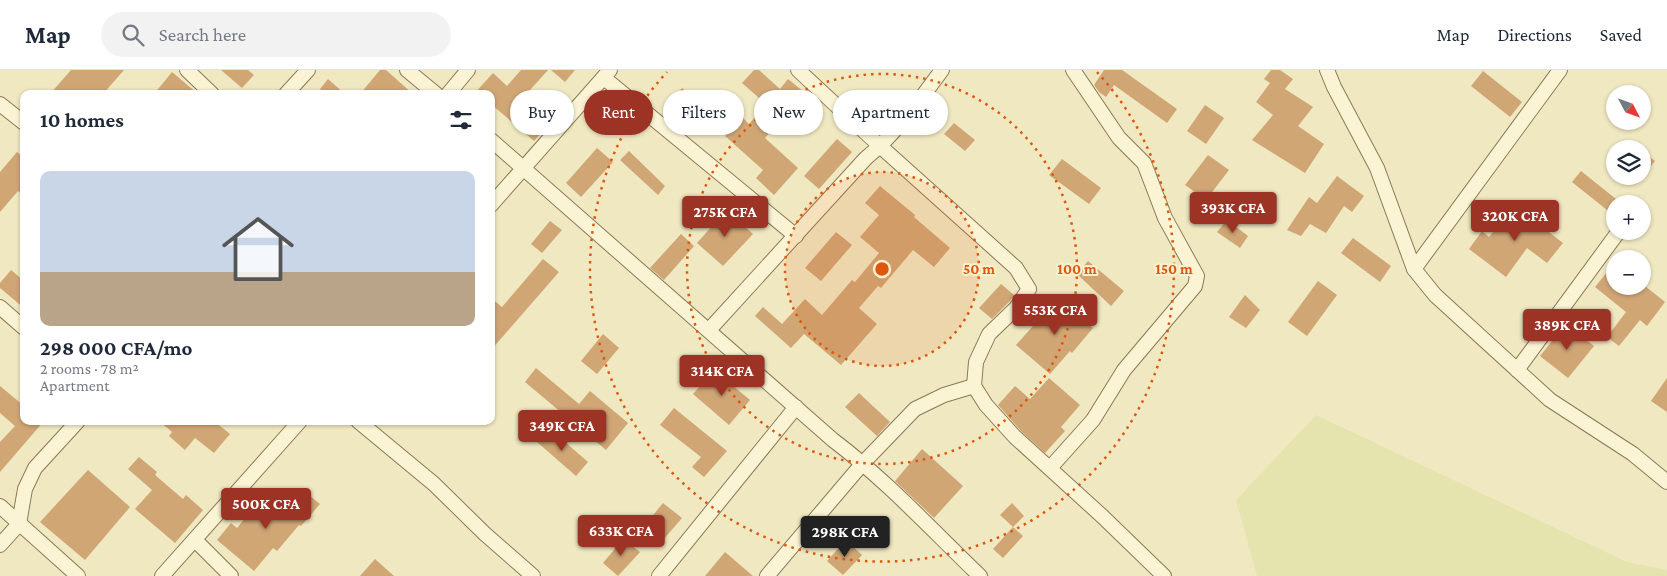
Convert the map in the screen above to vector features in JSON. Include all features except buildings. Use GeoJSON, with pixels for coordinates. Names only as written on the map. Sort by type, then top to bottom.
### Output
{"type":"FeatureCollection","features":[{"type":"Feature","properties":{"kind":"street"},"geometry":{"type":"LineString","coordinates":[[187,70],[208,90]]}},
{"type":"Feature","properties":{"kind":"street"},"geometry":{"type":"LineString","coordinates":[[290,90],[308,70]]}},
{"type":"Feature","properties":{"kind":"street"},"geometry":{"type":"LineString","coordinates":[[407,70],[431,90]]}},
{"type":"Feature","properties":{"kind":"street"},"geometry":{"type":"LineString","coordinates":[[451,90],[468,70]]}},
{"type":"Feature","properties":{"kind":"street"},"geometry":{"type":"LineString","coordinates":[[798,70],[1016,268],[1029,289],[1016,308],[989,334],[976,362],[974,386],[986,405],[1014,437],[1050,468],[1164,576]]}},
{"type":"Feature","properties":{"kind":"street"},"geometry":{"type":"LineString","coordinates":[[710,330],[866,158],[907,118],[942,70]]}},
{"type":"Feature","properties":{"kind":"street"},"geometry":{"type":"LineString","coordinates":[[1050,468],[1093,420],[1124,370],[1195,286],[1197,276],[1166,218],[1144,163],[1124,144],[1073,70]]}},
{"type":"Feature","properties":{"kind":"street"},"geometry":{"type":"LineString","coordinates":[[1327,70],[1376,168],[1414,269],[1435,295],[1550,400],[1633,454],[1667,482]]}},
{"type":"Feature","properties":{"kind":"street"},"geometry":{"type":"LineString","coordinates":[[1414,269],[1560,70]]}},
{"type":"Feature","properties":{"kind":"street"},"geometry":{"type":"LineString","coordinates":[[495,201],[607,74],[796,236]]}},
{"type":"Feature","properties":{"kind":"street"},"geometry":{"type":"LineString","coordinates":[[0,104],[20,120]]}},
{"type":"Feature","properties":{"kind":"street"},"geometry":{"type":"LineString","coordinates":[[495,143],[710,330],[833,440],[863,463],[980,576]]}},
{"type":"Feature","properties":{"kind":"street"},"geometry":{"type":"LineString","coordinates":[[1517,370],[1612,240]]}},
{"type":"Feature","properties":{"kind":"street"},"geometry":{"type":"LineString","coordinates":[[0,307],[20,324]]}},
{"type":"Feature","properties":{"kind":"street"},"geometry":{"type":"LineString","coordinates":[[767,576],[863,463],[915,409],[944,395],[974,386]]}},
{"type":"Feature","properties":{"kind":"street"},"geometry":{"type":"LineString","coordinates":[[659,576],[796,407]]}},
{"type":"Feature","properties":{"kind":"street"},"geometry":{"type":"LineString","coordinates":[[0,545],[19,524],[25,489],[35,468],[74,425]]}},
{"type":"Feature","properties":{"kind":"street"},"geometry":{"type":"LineString","coordinates":[[162,576],[296,425]]}},
{"type":"Feature","properties":{"kind":"street"},"geometry":{"type":"LineString","coordinates":[[363,425],[434,484],[485,534],[533,576]]}},
{"type":"Feature","properties":{"kind":"street"},"geometry":{"type":"LineString","coordinates":[[0,506],[78,576]]}},
{"type":"Feature","properties":{"kind":"street"},"geometry":{"type":"LineString","coordinates":[[195,540],[231,576]]}},
{"type":"Feature","properties":{"kind":"shaded area"},"geometry":{"type":"Polygon","coordinates":[[[1316,415],[1627,562],[1667,570],[1667,576],[1257,576],[1236,500],[1316,415]]]}}]}
